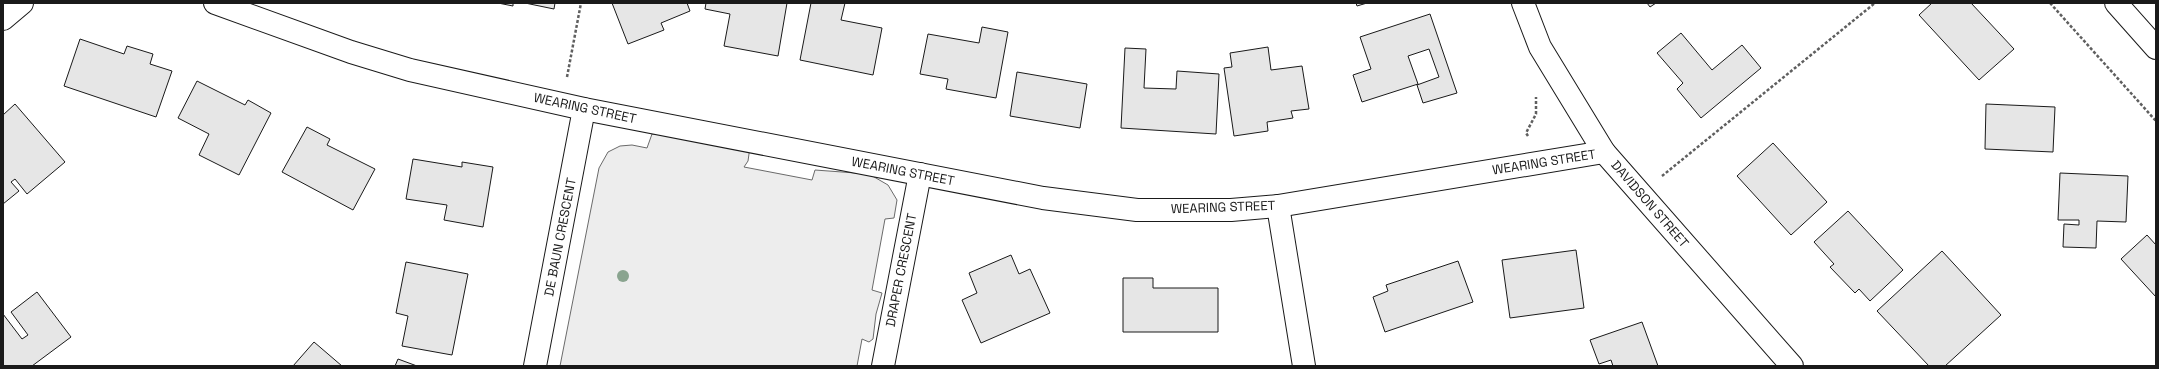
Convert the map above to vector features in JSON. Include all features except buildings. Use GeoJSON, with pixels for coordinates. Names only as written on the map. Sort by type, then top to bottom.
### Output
{"type":"FeatureCollection","features":[{"type":"Feature","properties":{"kind":"street"},"geometry":{"type":"LineString","coordinates":[[3,19],[22,3]]}},
{"type":"Feature","properties":{"kind":"street","name":"WEARING STREET"},"geometry":{"type":"LineString","coordinates":[[215,3],[352,52],[410,70],[584,109],[1043,198],[1137,210],[1231,210],[1278,206],[1604,152]]}},
{"type":"Feature","properties":{"kind":"street","name":"DAVIDSON STREET"},"geometry":{"type":"LineString","coordinates":[[1523,3],[1540,47],[1604,152],[1792,366]]}},
{"type":"Feature","properties":{"kind":"street"},"geometry":{"type":"LineString","coordinates":[[2116,3],[2156,48]]}},
{"type":"Feature","properties":{"kind":"street","name":"DE BAUN CRESCENT"},"geometry":{"type":"LineString","coordinates":[[535,366],[584,109]]}},
{"type":"Feature","properties":{"kind":"street","name":"DRAPER CRESCENT"},"geometry":{"type":"LineString","coordinates":[[883,366],[920,174]]}},
{"type":"Feature","properties":{"kind":"street"},"geometry":{"type":"LineString","coordinates":[[1278,206],[1304,366]]}},
{"type":"Feature","properties":{"kind":"path"},"geometry":{"type":"LineString","coordinates":[[561,103],[581,3]]}},
{"type":"Feature","properties":{"kind":"path"},"geometry":{"type":"LineString","coordinates":[[1641,193],[1875,3]]}},
{"type":"Feature","properties":{"kind":"path"},"geometry":{"type":"LineString","coordinates":[[2050,3],[2156,121]]}},
{"type":"Feature","properties":{"kind":"path"},"geometry":{"type":"LineString","coordinates":[[1536,95],[1536,114],[1526,133],[1543,162]]}},
{"type":"Feature","properties":{"kind":"shaded area"},"geometry":{"type":"Polygon","coordinates":[[[652,134],[691,135],[750,147],[748,161],[744,167],[812,180],[815,170],[869,174],[888,185],[897,200],[894,218],[885,219],[872,290],[882,293],[876,314],[873,339],[869,342],[862,339],[857,366],[560,366],[599,168],[608,152],[620,146],[632,145],[647,148],[652,134]]]}}]}
